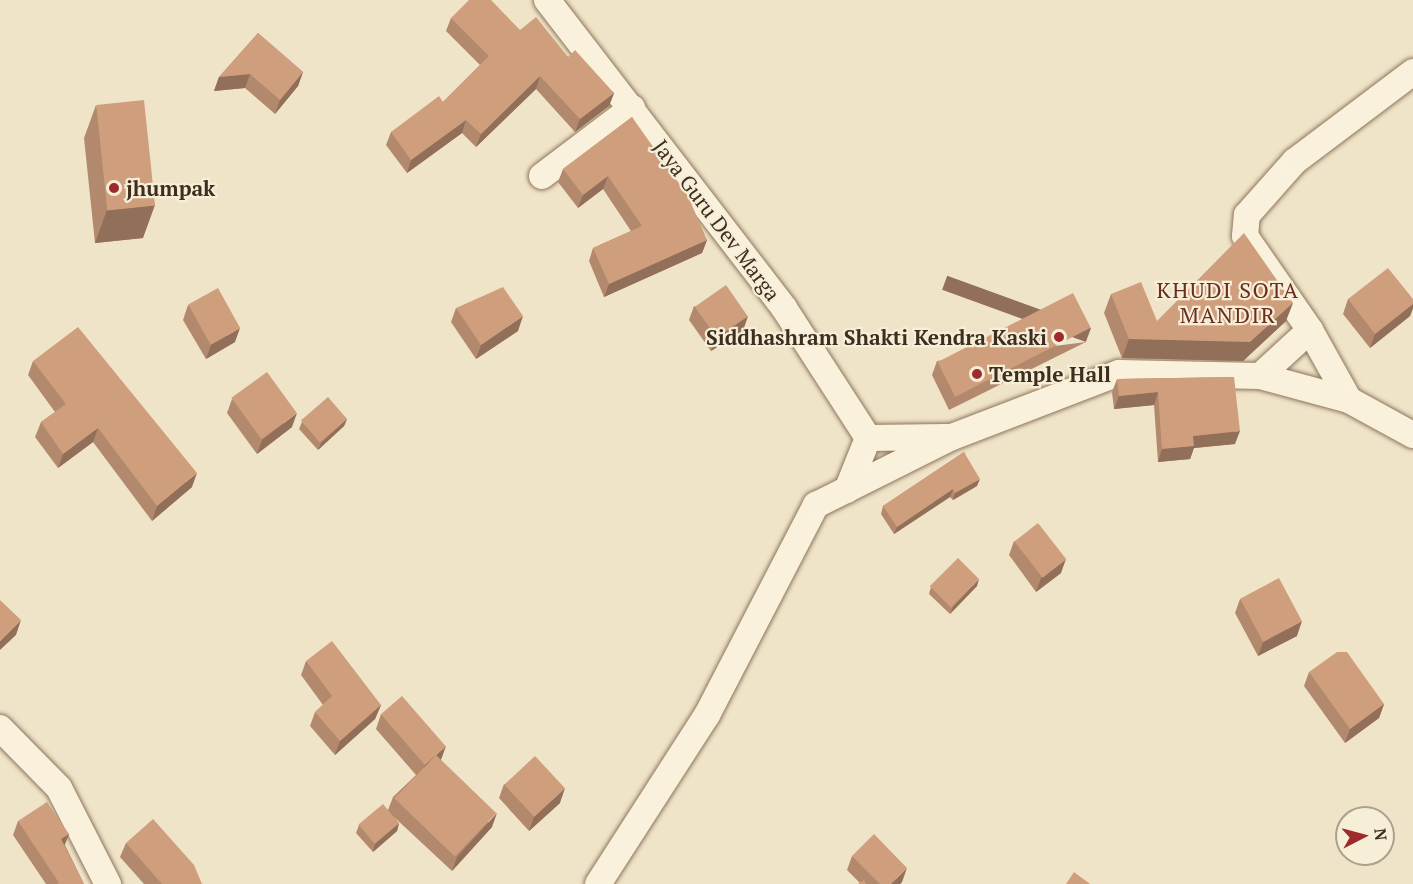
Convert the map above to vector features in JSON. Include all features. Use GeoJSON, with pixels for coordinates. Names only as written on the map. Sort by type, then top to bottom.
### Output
{"type":"FeatureCollection","features":[{"type":"Feature","properties":{"kind":"street","name":"Jaya Guru Dev Marga"},"geometry":{"type":"LineString","coordinates":[[547,0],[784,308],[868,438]]}},
{"type":"Feature","properties":{"kind":"street"},"geometry":{"type":"LineString","coordinates":[[1349,400],[1310,330],[1245,236],[1247,214],[1295,161],[1413,72]]}},
{"type":"Feature","properties":{"kind":"street"},"geometry":{"type":"LineString","coordinates":[[542,176],[632,108]]}},
{"type":"Feature","properties":{"kind":"street"},"geometry":{"type":"LineString","coordinates":[[1260,376],[1310,330]]}},
{"type":"Feature","properties":{"kind":"street"},"geometry":{"type":"LineString","coordinates":[[598,884],[707,715],[816,505],[952,437],[1119,373],[1260,376],[1349,400],[1413,435]]}},
{"type":"Feature","properties":{"kind":"street"},"geometry":{"type":"LineString","coordinates":[[847,490],[868,438],[952,437]]}},
{"type":"Feature","properties":{"kind":"street"},"geometry":{"type":"LineString","coordinates":[[0,728],[59,788],[108,884]]}},
{"type":"Feature","properties":{"kind":"building"},"geometry":{"type":"Polygon","coordinates":[[[469,0],[491,0],[520,30],[536,17],[568,57],[575,50],[614,93],[580,119],[540,76],[481,134],[466,120],[411,160],[391,132],[439,96],[443,102],[489,56],[451,18],[469,0]]]}},
{"type":"Feature","properties":{"kind":"building"},"geometry":{"type":"Polygon","coordinates":[[[258,33],[303,72],[280,100],[250,74],[219,77],[258,33]]]}},
{"type":"Feature","properties":{"kind":"building"},"geometry":{"type":"Polygon","coordinates":[[[144,100],[155,205],[107,210],[96,105],[144,100]]]}},
{"type":"Feature","properties":{"kind":"building"},"geometry":{"type":"Polygon","coordinates":[[[632,117],[688,196],[707,240],[609,284],[593,248],[642,226],[608,176],[583,195],[563,169],[632,117]]]}},
{"type":"Feature","properties":{"kind":"building"},"geometry":{"type":"Polygon","coordinates":[[[1244,233],[1293,303],[1250,342],[1129,339],[1111,294],[1141,282],[1157,321],[1244,233]]]}},
{"type":"Feature","properties":{"kind":"building"},"geometry":{"type":"Polygon","coordinates":[[[1388,268],[1413,299],[1413,304],[1375,334],[1348,299],[1388,268]]]}},
{"type":"Feature","properties":{"kind":"building"},"geometry":{"type":"Polygon","coordinates":[[[726,285],[748,316],[717,338],[695,307],[726,285]]]}},
{"type":"Feature","properties":{"kind":"building"},"geometry":{"type":"Polygon","coordinates":[[[503,287],[523,316],[481,345],[456,308],[503,287]]]}},
{"type":"Feature","properties":{"kind":"building"},"geometry":{"type":"Polygon","coordinates":[[[218,288],[240,328],[211,345],[188,304],[218,288]]]}},
{"type":"Feature","properties":{"kind":"building"},"geometry":{"type":"Polygon","coordinates":[[[1073,293],[1091,328],[955,397],[938,362],[1073,293]]]}},
{"type":"Feature","properties":{"kind":"building"},"geometry":{"type":"Polygon","coordinates":[[[78,327],[197,473],[157,506],[98,428],[63,454],[41,422],[66,404],[33,361],[78,327]]]}},
{"type":"Feature","properties":{"kind":"building"},"geometry":{"type":"Polygon","coordinates":[[[267,372],[297,413],[261,439],[231,398],[267,372]]]}},
{"type":"Feature","properties":{"kind":"building"},"geometry":{"type":"Polygon","coordinates":[[[1234,377],[1240,431],[1193,436],[1194,446],[1162,449],[1158,392],[1119,396],[1117,379],[1234,377]]]}},
{"type":"Feature","properties":{"kind":"building"},"geometry":{"type":"Polygon","coordinates":[[[328,397],[347,419],[320,443],[301,421],[328,397]]]}},
{"type":"Feature","properties":{"kind":"building"},"geometry":{"type":"Polygon","coordinates":[[[964,452],[980,479],[955,493],[953,489],[897,527],[883,506],[964,452]]]}},
{"type":"Feature","properties":{"kind":"building"},"geometry":{"type":"Polygon","coordinates":[[[1038,523],[1066,559],[1043,578],[1014,541],[1038,523]]]}},
{"type":"Feature","properties":{"kind":"building"},"geometry":{"type":"Polygon","coordinates":[[[958,558],[979,579],[951,607],[930,586],[958,558]]]}},
{"type":"Feature","properties":{"kind":"building"},"geometry":{"type":"Polygon","coordinates":[[[1279,578],[1302,621],[1263,642],[1240,599],[1279,578]]]}},
{"type":"Feature","properties":{"kind":"building"},"geometry":{"type":"Polygon","coordinates":[[[0,600],[21,620],[0,641],[0,600]]]}},
{"type":"Feature","properties":{"kind":"building"},"geometry":{"type":"Polygon","coordinates":[[[332,641],[381,705],[340,741],[315,712],[332,696],[306,661],[332,641]]]}},
{"type":"Feature","properties":{"kind":"building"},"geometry":{"type":"Polygon","coordinates":[[[1337,652],[1347,652],[1384,704],[1350,729],[1309,672],[1337,652]]]}},
{"type":"Feature","properties":{"kind":"building"},"geometry":{"type":"Polygon","coordinates":[[[402,696],[446,747],[425,765],[381,714],[402,696]]]}},
{"type":"Feature","properties":{"kind":"building"},"geometry":{"type":"Polygon","coordinates":[[[436,755],[496,813],[455,857],[394,798],[436,755]]]}},
{"type":"Feature","properties":{"kind":"building"},"geometry":{"type":"Polygon","coordinates":[[[535,756],[565,788],[534,817],[504,785],[535,756]]]}},
{"type":"Feature","properties":{"kind":"building"},"geometry":{"type":"Polygon","coordinates":[[[47,802],[69,834],[61,839],[84,884],[57,884],[59,883],[18,821],[47,802]]]}},
{"type":"Feature","properties":{"kind":"building"},"geometry":{"type":"Polygon","coordinates":[[[383,804],[399,823],[375,844],[358,825],[383,804]]]}},
{"type":"Feature","properties":{"kind":"building"},"geometry":{"type":"Polygon","coordinates":[[[153,819],[194,865],[202,884],[162,884],[126,843],[153,819]]]}},
{"type":"Feature","properties":{"kind":"building"},"geometry":{"type":"Polygon","coordinates":[[[874,834],[907,868],[891,884],[880,884],[852,856],[874,834]]]}},
{"type":"Feature","properties":{"kind":"building"},"geometry":{"type":"Polygon","coordinates":[[[1074,872],[1090,884],[1066,884],[1074,872]]]}},
{"type":"Feature","properties":{"kind":"place","name":"jhumpak"},"geometry":{"type":"Point","coordinates":[114,188]}},
{"type":"Feature","properties":{"kind":"place","name":"Siddhashram Shakti Kendra Kaski"},"geometry":{"type":"Point","coordinates":[1059,337]}},
{"type":"Feature","properties":{"kind":"place","name":"Temple Hall"},"geometry":{"type":"Point","coordinates":[977,374]}},
{"type":"Feature","properties":{"kind":"district","name":"KHUDI SOTA MANDIR"},"geometry":{"type":"Point","coordinates":[1228,302]}}]}
